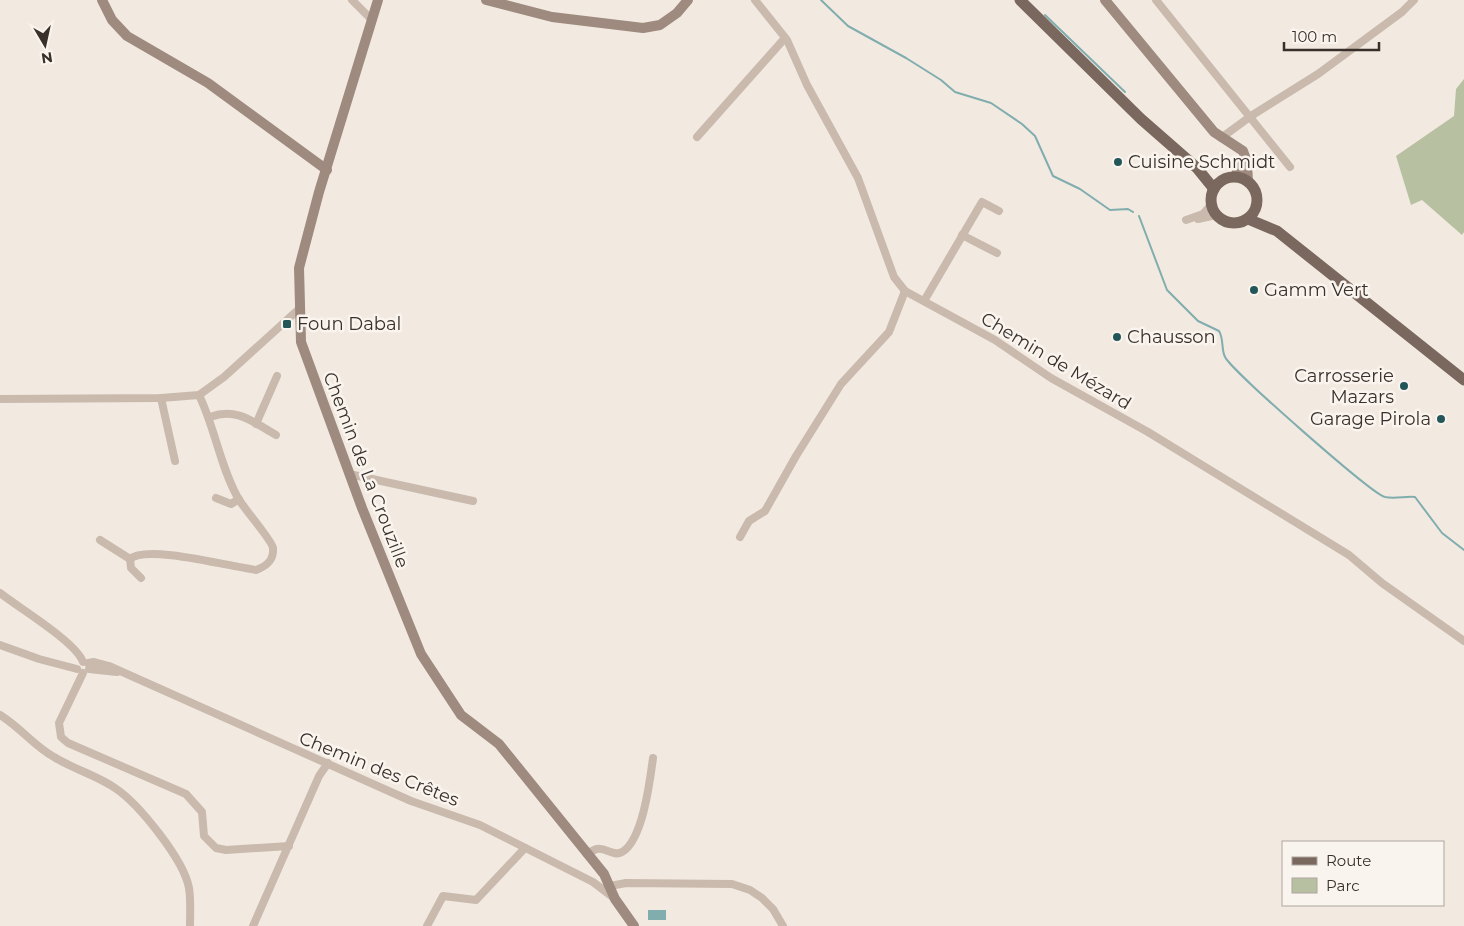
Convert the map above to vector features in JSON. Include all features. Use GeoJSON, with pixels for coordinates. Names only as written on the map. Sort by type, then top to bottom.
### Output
{"type":"FeatureCollection","features":[{"type":"Feature","properties":{"kind":"main road"},"geometry":{"type":"LineString","coordinates":[[1020,0],[1151,128],[1197,168],[1214,189],[1214,209],[1227,222],[1234,223],[1248,219],[1257,202],[1256,192],[1248,182],[1229,178],[1200,166],[1121,98]]}},
{"type":"Feature","properties":{"kind":"main road"},"geometry":{"type":"LineString","coordinates":[[1214,189],[1229,178]]}},
{"type":"Feature","properties":{"kind":"main road"},"geometry":{"type":"LineString","coordinates":[[1257,202],[1277,231]]}},
{"type":"Feature","properties":{"kind":"main road"},"geometry":{"type":"LineString","coordinates":[[1248,219],[1277,231],[1464,380]]}},
{"type":"Feature","properties":{"kind":"street"},"geometry":{"type":"LineString","coordinates":[[102,0],[112,20],[127,36],[208,83],[327,170]]}},
{"type":"Feature","properties":{"kind":"street"},"geometry":{"type":"LineString","coordinates":[[352,0],[372,20]]}},
{"type":"Feature","properties":{"kind":"street","name":"Chemin de La Crouzille"},"geometry":{"type":"LineString","coordinates":[[378,0],[299,268],[298,309],[301,342],[349,474],[421,654],[461,715],[500,744],[604,874],[615,899],[634,926]]}},
{"type":"Feature","properties":{"kind":"street"},"geometry":{"type":"LineString","coordinates":[[486,0],[552,17],[643,28],[660,25],[677,13],[688,0]]}},
{"type":"Feature","properties":{"kind":"street","name":"Chemin de Mézard"},"geometry":{"type":"LineString","coordinates":[[755,0],[785,38],[858,178],[894,278],[905,291],[995,340],[1051,378],[1148,432],[1349,554],[1382,583],[1464,641]]}},
{"type":"Feature","properties":{"kind":"street"},"geometry":{"type":"LineString","coordinates":[[1105,0],[1200,117],[1221,138],[1241,148],[1246,158],[1248,182]]}},
{"type":"Feature","properties":{"kind":"street"},"geometry":{"type":"LineString","coordinates":[[1156,0],[1290,167]]}},
{"type":"Feature","properties":{"kind":"street"},"geometry":{"type":"LineString","coordinates":[[1221,138],[1251,116],[1318,74],[1402,12],[1414,0]]}},
{"type":"Feature","properties":{"kind":"street"},"geometry":{"type":"LineString","coordinates":[[697,136],[785,38]]}},
{"type":"Feature","properties":{"kind":"street"},"geometry":{"type":"LineString","coordinates":[[1229,178],[1246,158]]}},
{"type":"Feature","properties":{"kind":"street"},"geometry":{"type":"LineString","coordinates":[[924,301],[982,202],[999,211]]}},
{"type":"Feature","properties":{"kind":"street"},"geometry":{"type":"LineString","coordinates":[[962,235],[997,253]]}},
{"type":"Feature","properties":{"kind":"street"},"geometry":{"type":"LineString","coordinates":[[740,537],[749,521],[765,510],[841,384],[889,332],[905,291]]}},
{"type":"Feature","properties":{"kind":"street"},"geometry":{"type":"LineString","coordinates":[[0,399],[161,398],[199,395],[224,378],[298,309]]}},
{"type":"Feature","properties":{"kind":"street"},"geometry":{"type":"LineString","coordinates":[[256,424],[277,376]]}},
{"type":"Feature","properties":{"kind":"street"},"geometry":{"type":"LineString","coordinates":[[130,559],[135,554],[144,553],[195,559],[256,570],[266,566],[272,558],[273,546],[267,535],[255,524],[230,483],[210,417],[199,395]]}},
{"type":"Feature","properties":{"kind":"street"},"geometry":{"type":"LineString","coordinates":[[161,398],[175,461]]}},
{"type":"Feature","properties":{"kind":"street"},"geometry":{"type":"LineString","coordinates":[[210,417],[222,412],[235,412],[276,435]]}},
{"type":"Feature","properties":{"kind":"street"},"geometry":{"type":"LineString","coordinates":[[349,474],[474,501]]}},
{"type":"Feature","properties":{"kind":"street"},"geometry":{"type":"LineString","coordinates":[[216,498],[232,504],[239,499]]}},
{"type":"Feature","properties":{"kind":"street"},"geometry":{"type":"LineString","coordinates":[[100,540],[130,559]]}},
{"type":"Feature","properties":{"kind":"street"},"geometry":{"type":"LineString","coordinates":[[130,559],[131,568],[141,578]]}},
{"type":"Feature","properties":{"kind":"street"},"geometry":{"type":"LineString","coordinates":[[0,593],[59,636],[80,654],[82,667],[59,723],[60,737],[68,744],[186,794],[202,812],[204,836],[216,848],[226,850],[289,846]]}},
{"type":"Feature","properties":{"kind":"street","name":"Chemin des Crêtes"},"geometry":{"type":"LineString","coordinates":[[0,645],[39,660],[62,665],[82,667],[109,666],[411,800],[480,826],[593,882],[615,899]]}},
{"type":"Feature","properties":{"kind":"street"},"geometry":{"type":"LineString","coordinates":[[0,715],[17,726],[52,757],[114,787],[131,800],[156,830],[185,875],[189,889],[190,926]]}},
{"type":"Feature","properties":{"kind":"street"},"geometry":{"type":"LineString","coordinates":[[586,853],[597,849],[614,854],[622,852],[631,843],[646,806],[653,758]]}},
{"type":"Feature","properties":{"kind":"street"},"geometry":{"type":"LineString","coordinates":[[253,926],[319,776],[328,763]]}},
{"type":"Feature","properties":{"kind":"street"},"geometry":{"type":"LineString","coordinates":[[427,926],[443,896],[476,900],[525,848]]}},
{"type":"Feature","properties":{"kind":"street"},"geometry":{"type":"LineString","coordinates":[[610,887],[626,883],[732,884],[750,890],[762,898],[773,909],[783,926]]}},
{"type":"Feature","properties":{"kind":"green space"},"geometry":{"type":"Polygon","coordinates":[[[1464,79],[1464,232],[1462,235],[1422,200],[1411,205],[1396,156],[1454,116],[1456,89],[1464,79]]]}},
{"type":"Feature","properties":{"kind":"water"},"geometry":{"type":"Polygon","coordinates":[[[648,910],[666,910],[666,920],[648,920],[648,910]]]}},
{"type":"Feature","properties":{"kind":"waterway"},"geometry":{"type":"LineString","coordinates":[[821,0],[848,26],[906,58],[941,80],[955,92],[991,103],[1022,124],[1035,136],[1053,176],[1080,189],[1110,210],[1128,209],[1133,212]]}},
{"type":"Feature","properties":{"kind":"waterway"},"geometry":{"type":"LineString","coordinates":[[1045,15],[1125,92]]}},
{"type":"Feature","properties":{"kind":"waterway"},"geometry":{"type":"LineString","coordinates":[[1139,216],[1167,290],[1198,321],[1219,331],[1225,357],[1233,367],[1303,431],[1375,491],[1385,497],[1415,497],[1442,533],[1464,550]]}},
{"type":"Feature","properties":{"kind":"place","name":"Cuisine Schmidt"},"geometry":{"type":"Point","coordinates":[1118,162]}},
{"type":"Feature","properties":{"kind":"place","name":"Gamm Vert"},"geometry":{"type":"Point","coordinates":[1254,290]}},
{"type":"Feature","properties":{"kind":"place","name":"Foun Dabal"},"geometry":{"type":"Point","coordinates":[287,324]}},
{"type":"Feature","properties":{"kind":"place","name":"Chausson"},"geometry":{"type":"Point","coordinates":[1117,337]}},
{"type":"Feature","properties":{"kind":"place","name":"Carrosserie Mazars"},"geometry":{"type":"Point","coordinates":[1404,386]}},
{"type":"Feature","properties":{"kind":"place","name":"Garage Pirola"},"geometry":{"type":"Point","coordinates":[1441,419]}}]}
